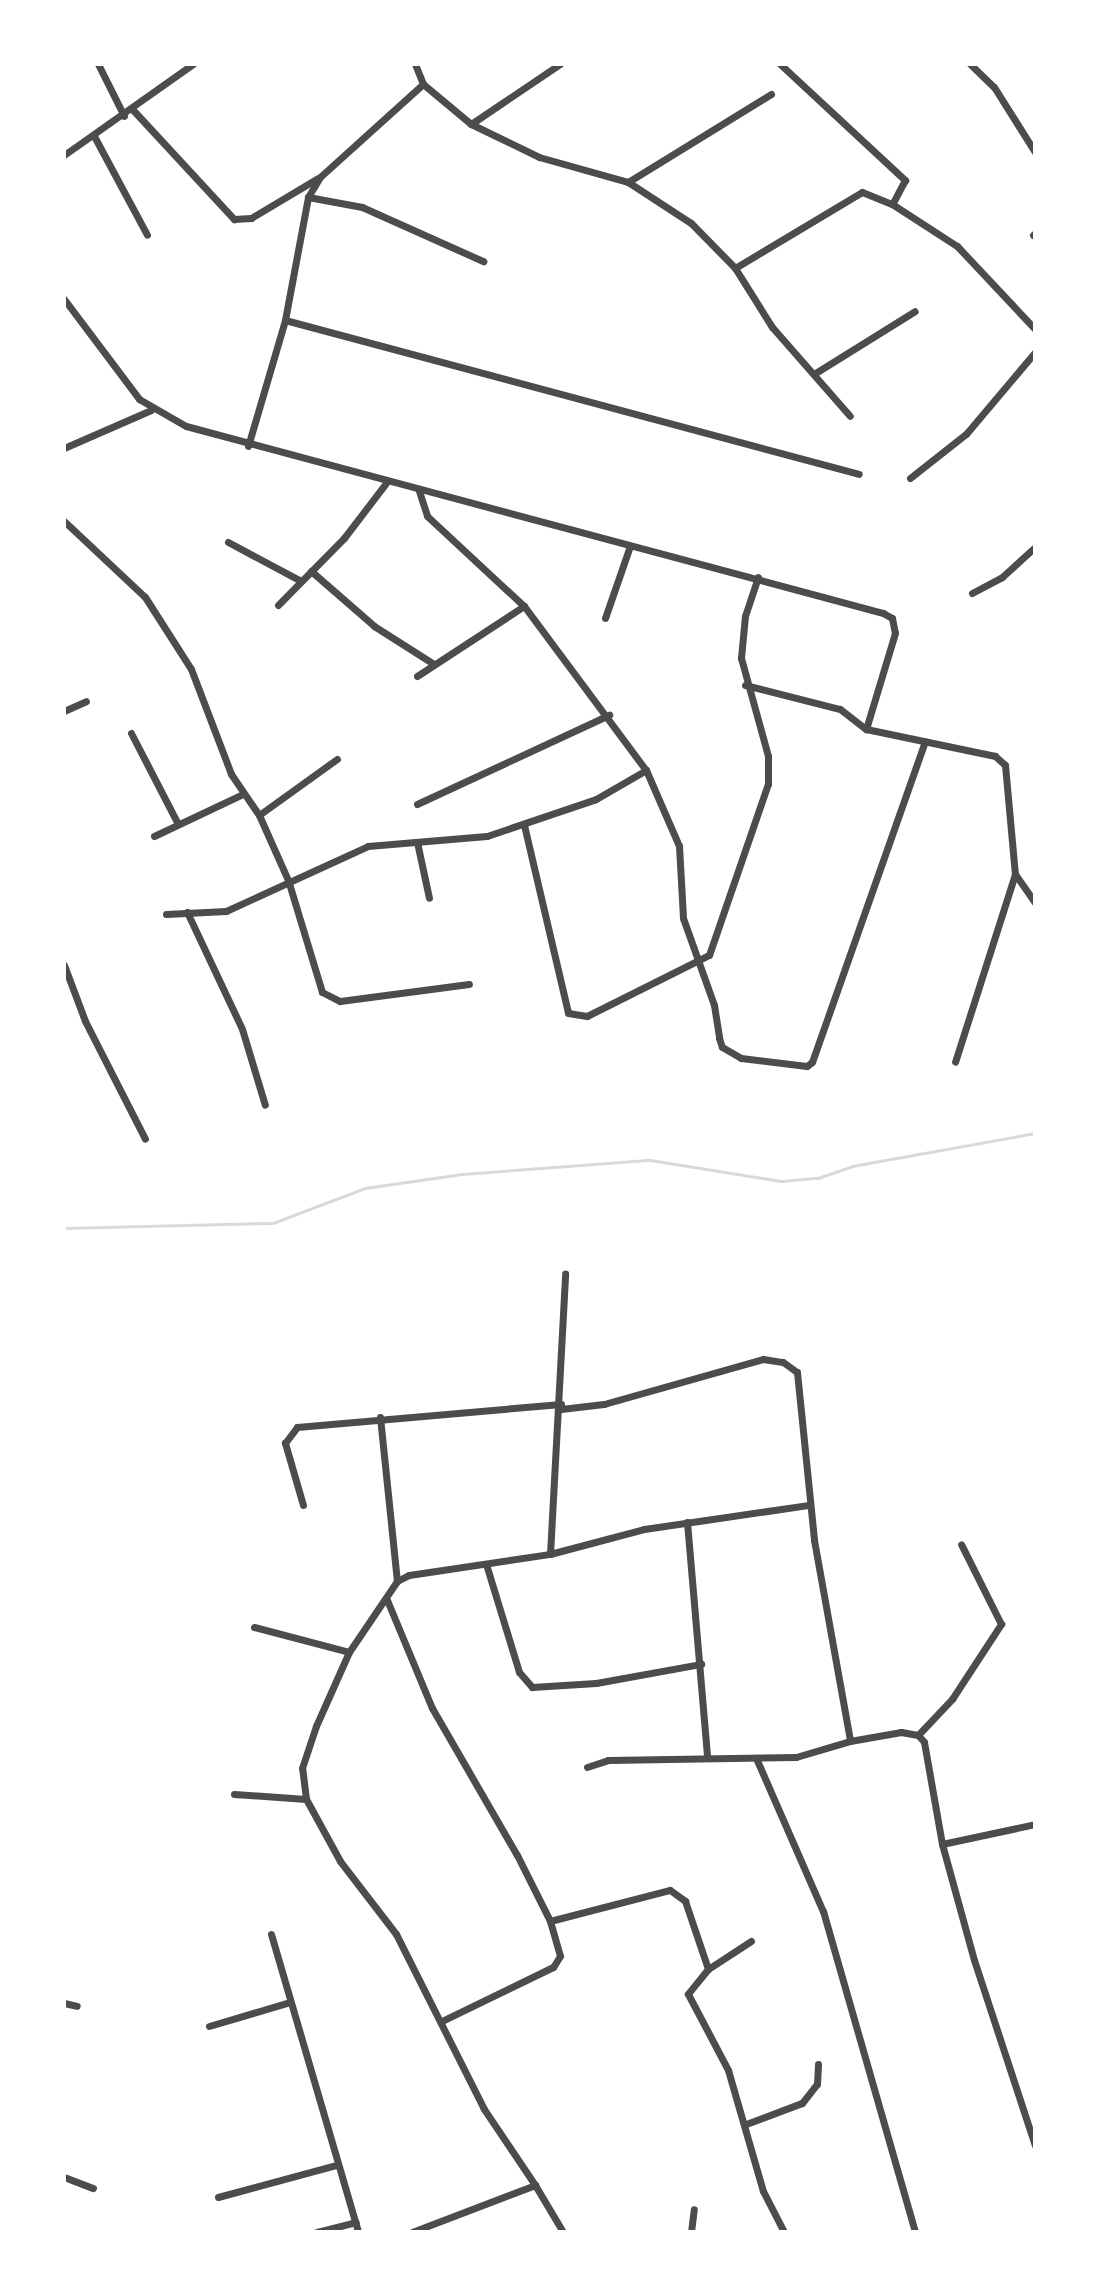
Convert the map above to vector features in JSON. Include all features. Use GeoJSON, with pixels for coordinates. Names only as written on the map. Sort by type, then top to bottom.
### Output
{"type":"FeatureCollection","features":[{"type":"Feature","properties":{"kind":"street"},"geometry":{"type":"LineString","coordinates":[[98,64],[124,116]]}},
{"type":"Feature","properties":{"kind":"street"},"geometry":{"type":"LineString","coordinates":[[64,155],[133,110],[193,64]]}},
{"type":"Feature","properties":{"kind":"street"},"geometry":{"type":"LineString","coordinates":[[415,64],[423,84],[471,124],[539,157],[628,182],[691,223],[735,268],[772,327],[817,372],[850,416]]}},
{"type":"Feature","properties":{"kind":"street"},"geometry":{"type":"LineString","coordinates":[[471,124],[560,64]]}},
{"type":"Feature","properties":{"kind":"street"},"geometry":{"type":"LineString","coordinates":[[780,64],[905,180],[892,204]]}},
{"type":"Feature","properties":{"kind":"street"},"geometry":{"type":"LineString","coordinates":[[970,64],[994,87],[1035,152]]}},
{"type":"Feature","properties":{"kind":"street"},"geometry":{"type":"LineString","coordinates":[[133,110],[234,219],[251,218],[320,177],[423,84]]}},
{"type":"Feature","properties":{"kind":"street"},"geometry":{"type":"LineString","coordinates":[[628,182],[771,94]]}},
{"type":"Feature","properties":{"kind":"street"},"geometry":{"type":"LineString","coordinates":[[94,136],[147,235]]}},
{"type":"Feature","properties":{"kind":"street"},"geometry":{"type":"LineString","coordinates":[[248,446],[285,320],[308,197],[320,177]]}},
{"type":"Feature","properties":{"kind":"street"},"geometry":{"type":"LineString","coordinates":[[735,268],[862,192],[892,204],[957,246],[1034,325]]}},
{"type":"Feature","properties":{"kind":"street"},"geometry":{"type":"LineString","coordinates":[[308,197],[362,207],[483,261]]}},
{"type":"Feature","properties":{"kind":"street"},"geometry":{"type":"LineString","coordinates":[[66,306],[151,410],[248,446],[758,577],[892,618],[895,633],[866,729]]}},
{"type":"Feature","properties":{"kind":"street"},"geometry":{"type":"LineString","coordinates":[[817,372],[915,311]]}},
{"type":"Feature","properties":{"kind":"street"},"geometry":{"type":"LineString","coordinates":[[285,320],[859,474]]}},
{"type":"Feature","properties":{"kind":"street"},"geometry":{"type":"LineString","coordinates":[[910,478],[966,434],[1035,352]]}},
{"type":"Feature","properties":{"kind":"street"},"geometry":{"type":"LineString","coordinates":[[64,448],[151,410]]}},
{"type":"Feature","properties":{"kind":"street"},"geometry":{"type":"LineString","coordinates":[[278,605],[386,483]]}},
{"type":"Feature","properties":{"kind":"street"},"geometry":{"type":"LineString","coordinates":[[419,491],[427,516],[524,606],[609,715],[646,770],[679,846],[683,918],[722,1047],[741,1058],[807,1066],[812,1062],[925,741]]}},
{"type":"Feature","properties":{"kind":"street"},"geometry":{"type":"LineString","coordinates":[[64,521],[159,614],[191,669],[243,794],[259,815],[288,880],[318,984],[329,998],[469,984]]}},
{"type":"Feature","properties":{"kind":"street"},"geometry":{"type":"LineString","coordinates":[[228,542],[301,581]]}},
{"type":"Feature","properties":{"kind":"street"},"geometry":{"type":"LineString","coordinates":[[605,618],[630,546]]}},
{"type":"Feature","properties":{"kind":"street"},"geometry":{"type":"LineString","coordinates":[[972,593],[1002,577],[1035,547]]}},
{"type":"Feature","properties":{"kind":"street"},"geometry":{"type":"LineString","coordinates":[[311,571],[374,626],[432,663]]}},
{"type":"Feature","properties":{"kind":"street"},"geometry":{"type":"LineString","coordinates":[[524,825],[568,1013],[587,1016],[714,948],[768,784],[768,756],[745,685],[741,644],[758,577]]}},
{"type":"Feature","properties":{"kind":"street"},"geometry":{"type":"LineString","coordinates":[[417,676],[432,663],[524,606]]}},
{"type":"Feature","properties":{"kind":"street"},"geometry":{"type":"LineString","coordinates":[[745,685],[840,709],[866,729],[995,756],[1005,765],[1015,874],[955,1062]]}},
{"type":"Feature","properties":{"kind":"street"},"geometry":{"type":"LineString","coordinates":[[64,711],[86,701]]}},
{"type":"Feature","properties":{"kind":"street"},"geometry":{"type":"LineString","coordinates":[[417,804],[609,715]]}},
{"type":"Feature","properties":{"kind":"street"},"geometry":{"type":"LineString","coordinates":[[131,733],[178,824]]}},
{"type":"Feature","properties":{"kind":"street"},"geometry":{"type":"LineString","coordinates":[[259,815],[337,759]]}},
{"type":"Feature","properties":{"kind":"street"},"geometry":{"type":"LineString","coordinates":[[166,914],[226,911],[368,846],[451,843],[524,825],[596,799],[646,770]]}},
{"type":"Feature","properties":{"kind":"street"},"geometry":{"type":"LineString","coordinates":[[154,836],[243,794]]}},
{"type":"Feature","properties":{"kind":"street"},"geometry":{"type":"LineString","coordinates":[[417,842],[429,898]]}},
{"type":"Feature","properties":{"kind":"street"},"geometry":{"type":"LineString","coordinates":[[1015,874],[1035,903]]}},
{"type":"Feature","properties":{"kind":"street"},"geometry":{"type":"LineString","coordinates":[[187,912],[242,1029],[265,1105]]}},
{"type":"Feature","properties":{"kind":"street"},"geometry":{"type":"LineString","coordinates":[[64,965],[85,1021],[145,1139]]}},
{"type":"Feature","properties":{"kind":"street"},"geometry":{"type":"LineString","coordinates":[[550,1554],[561,1407],[565,1273]]}},
{"type":"Feature","properties":{"kind":"street"},"geometry":{"type":"LineString","coordinates":[[303,1505],[285,1443],[290,1431],[380,1417],[604,1404],[763,1359],[783,1362],[797,1372],[809,1505],[850,1741]]}},
{"type":"Feature","properties":{"kind":"street"},"geometry":{"type":"LineString","coordinates":[[380,1417],[397,1581],[349,1652],[306,1751],[306,1799],[340,1861],[396,1934],[444,2020],[484,2109],[563,2232]]}},
{"type":"Feature","properties":{"kind":"street"},"geometry":{"type":"LineString","coordinates":[[397,1581],[424,1571],[550,1554],[687,1522],[809,1505]]}},
{"type":"Feature","properties":{"kind":"street"},"geometry":{"type":"LineString","coordinates":[[687,1522],[707,1757]]}},
{"type":"Feature","properties":{"kind":"street"},"geometry":{"type":"LineString","coordinates":[[918,1735],[952,1699],[1001,1624],[961,1544]]}},
{"type":"Feature","properties":{"kind":"street"},"geometry":{"type":"LineString","coordinates":[[486,1564],[519,1672],[532,1687],[596,1683],[701,1664]]}},
{"type":"Feature","properties":{"kind":"street"},"geometry":{"type":"LineString","coordinates":[[387,1600],[432,1708],[504,1830],[550,1921],[559,1963],[444,2020]]}},
{"type":"Feature","properties":{"kind":"street"},"geometry":{"type":"LineString","coordinates":[[254,1627],[349,1652]]}},
{"type":"Feature","properties":{"kind":"street"},"geometry":{"type":"LineString","coordinates":[[587,1767],[608,1760],[796,1757],[850,1741],[901,1732],[918,1735],[924,1742],[942,1844],[1035,2145]]}},
{"type":"Feature","properties":{"kind":"street"},"geometry":{"type":"LineString","coordinates":[[756,1758],[823,1911],[915,2232]]}},
{"type":"Feature","properties":{"kind":"street"},"geometry":{"type":"LineString","coordinates":[[234,1794],[306,1799]]}},
{"type":"Feature","properties":{"kind":"street"},"geometry":{"type":"LineString","coordinates":[[942,1844],[1035,1824]]}},
{"type":"Feature","properties":{"kind":"street"},"geometry":{"type":"LineString","coordinates":[[550,1921],[670,1890],[685,1901],[708,1969]]}},
{"type":"Feature","properties":{"kind":"street"},"geometry":{"type":"LineString","coordinates":[[271,1934],[358,2232]]}},
{"type":"Feature","properties":{"kind":"street"},"geometry":{"type":"LineString","coordinates":[[751,1941],[708,1969],[691,1987],[690,2003],[728,2070],[763,2191],[784,2232]]}},
{"type":"Feature","properties":{"kind":"street"},"geometry":{"type":"LineString","coordinates":[[209,2026],[290,2002]]}},
{"type":"Feature","properties":{"kind":"street"},"geometry":{"type":"LineString","coordinates":[[64,2003],[77,2006]]}},
{"type":"Feature","properties":{"kind":"street"},"geometry":{"type":"LineString","coordinates":[[746,2124],[802,2103],[817,2084],[818,2064]]}},
{"type":"Feature","properties":{"kind":"street"},"geometry":{"type":"LineString","coordinates":[[218,2197],[336,2165]]}},
{"type":"Feature","properties":{"kind":"street"},"geometry":{"type":"LineString","coordinates":[[64,2177],[93,2188]]}},
{"type":"Feature","properties":{"kind":"street"},"geometry":{"type":"LineString","coordinates":[[412,2232],[535,2185]]}},
{"type":"Feature","properties":{"kind":"street"},"geometry":{"type":"LineString","coordinates":[[691,2232],[694,2209]]}},
{"type":"Feature","properties":{"kind":"street"},"geometry":{"type":"LineString","coordinates":[[317,2232],[356,2222]]}},
{"type":"Feature","properties":{"kind":"waterway"},"geometry":{"type":"LineString","coordinates":[[64,1228],[273,1223],[365,1188],[462,1174],[650,1160],[781,1181],[818,1178],[852,1166],[1035,1133]]}}]}
